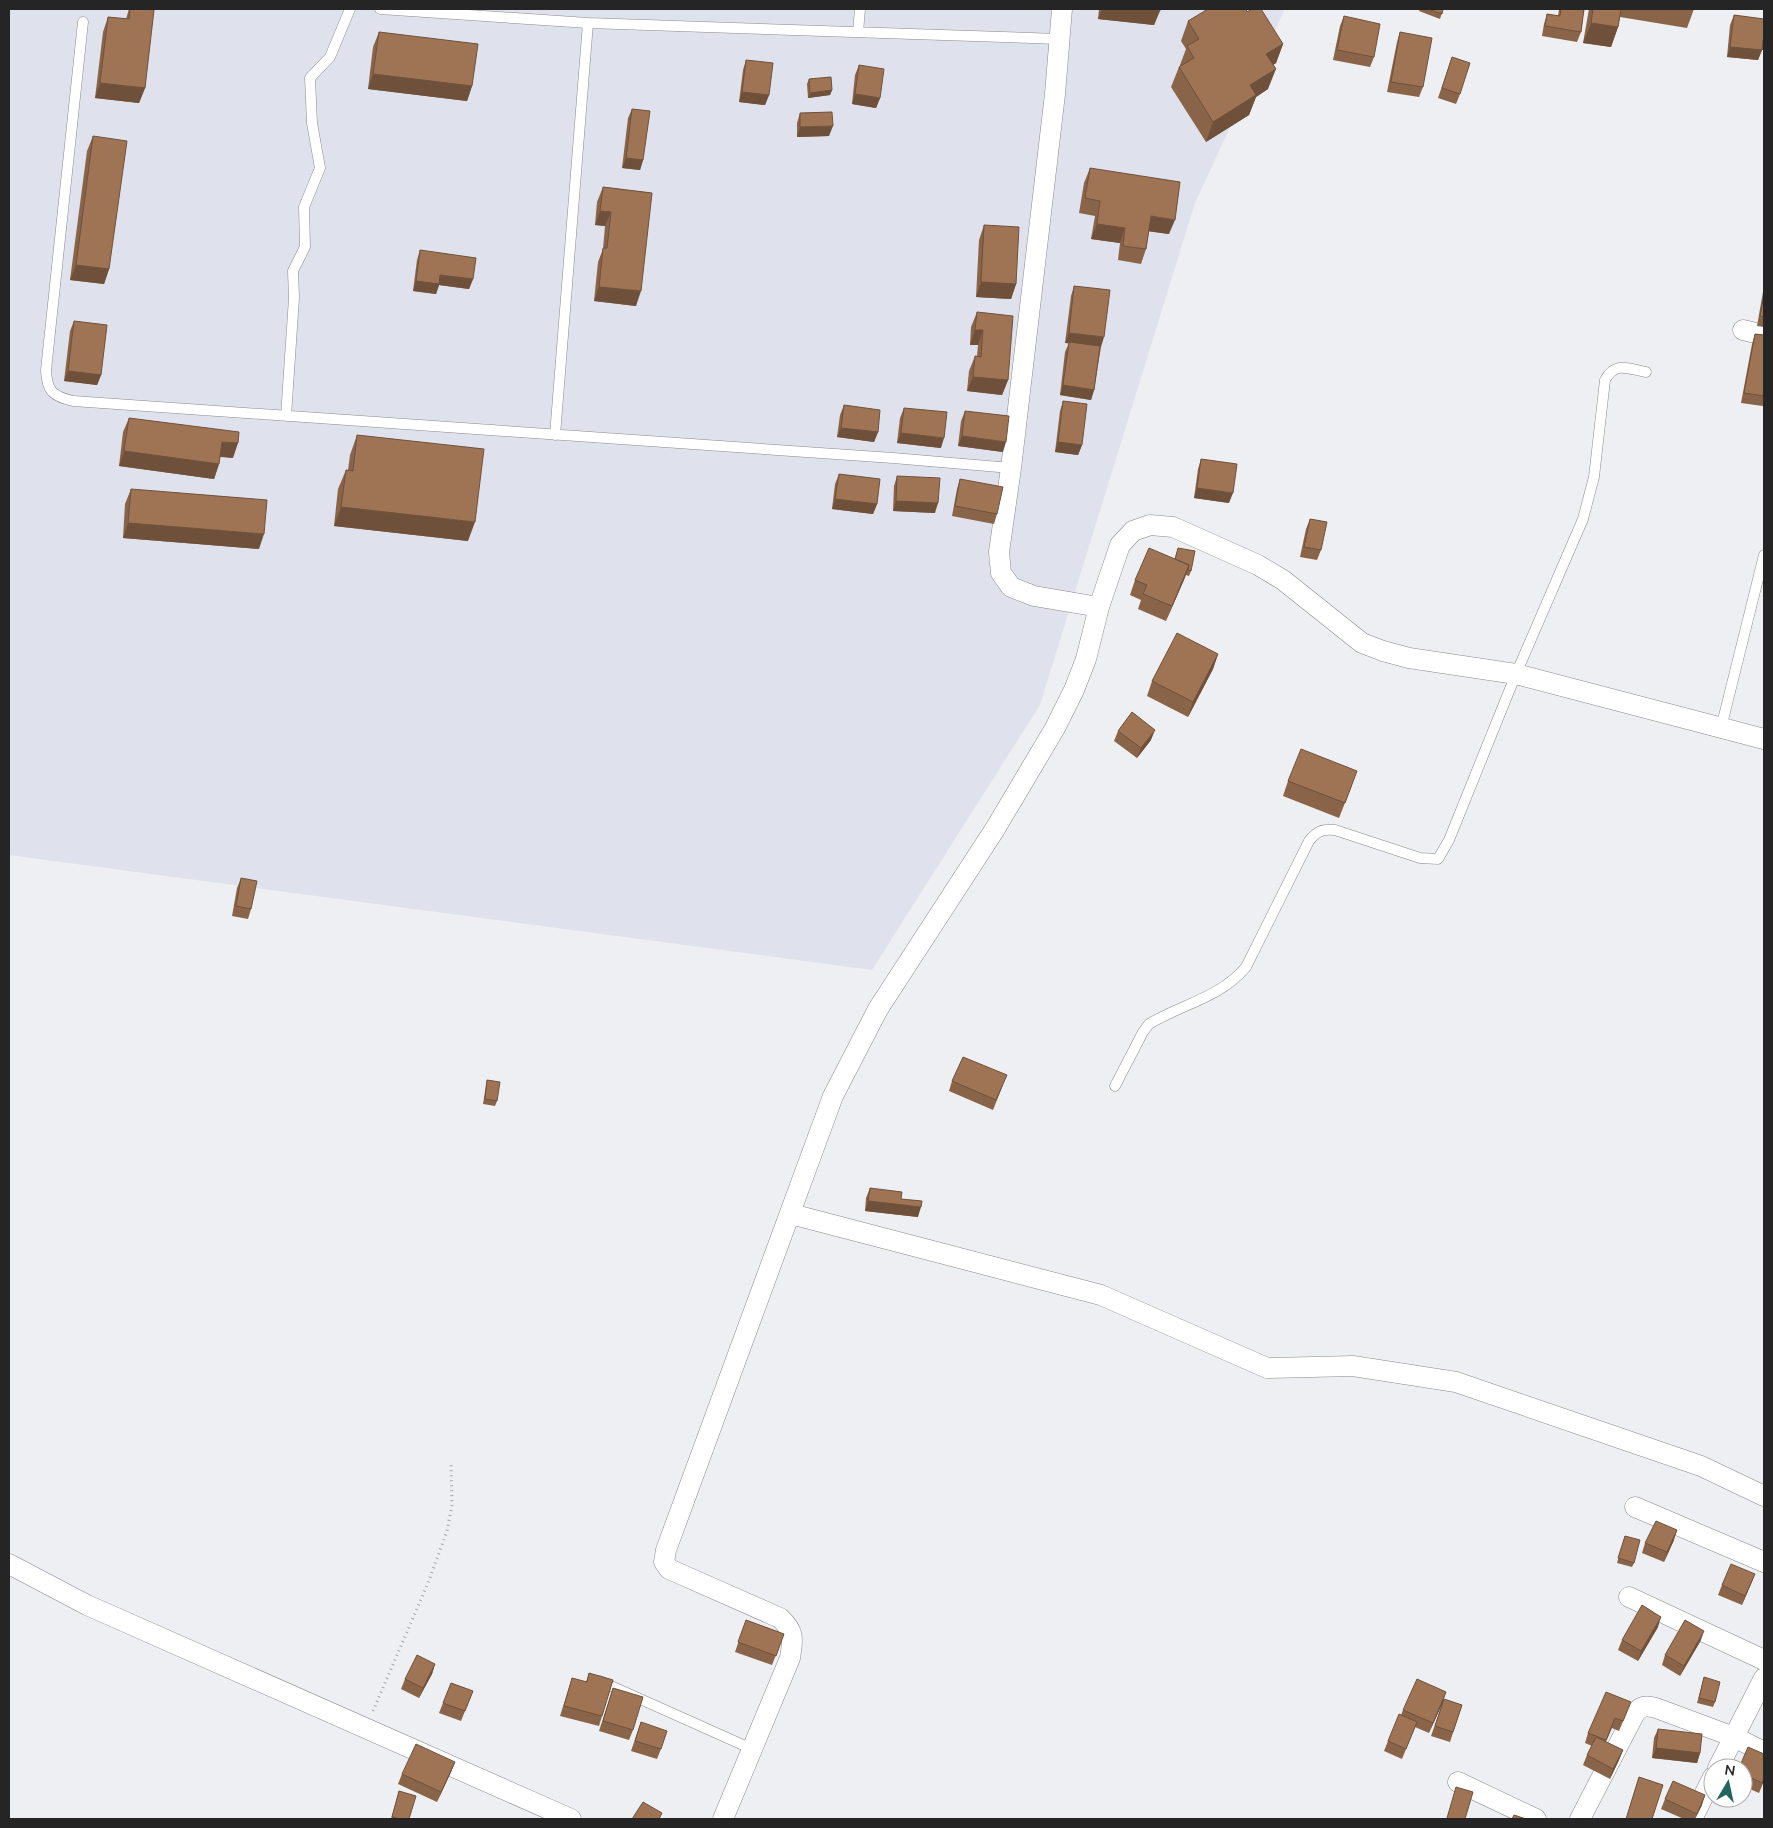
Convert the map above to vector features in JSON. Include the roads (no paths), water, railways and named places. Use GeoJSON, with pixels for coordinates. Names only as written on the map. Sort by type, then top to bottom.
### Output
{"type":"FeatureCollection","features":[{"type":"Feature","properties":{"kind":"street"},"geometry":{"type":"LineString","coordinates":[[1062,9],[1055,94],[1011,468],[999,552],[1001,573],[1011,587],[1034,596],[1099,607]]}},
{"type":"Feature","properties":{"kind":"street"},"geometry":{"type":"LineString","coordinates":[[1743,330],[1764,335]]}},
{"type":"Feature","properties":{"kind":"street"},"geometry":{"type":"LineString","coordinates":[[723,1819],[790,1658],[793,1642],[790,1627],[780,1618],[669,1569],[664,1562],[666,1550],[833,1096],[878,1009],[995,829],[1055,728],[1074,690],[1086,659],[1099,607],[1120,545],[1133,531],[1150,525],[1173,527],[1258,565],[1283,580],[1362,642],[1384,652],[1408,658],[1516,674],[1764,739]]}},
{"type":"Feature","properties":{"kind":"street"},"geometry":{"type":"LineString","coordinates":[[791,1214],[1101,1296],[1267,1368],[1353,1366],[1456,1382],[1701,1466],[1764,1496]]}},
{"type":"Feature","properties":{"kind":"street"},"geometry":{"type":"LineString","coordinates":[[1635,1507],[1764,1562]]}},
{"type":"Feature","properties":{"kind":"street"},"geometry":{"type":"LineString","coordinates":[[9,1564],[87,1605],[571,1819]]}},
{"type":"Feature","properties":{"kind":"street"},"geometry":{"type":"LineString","coordinates":[[1630,1597],[1764,1660]]}},
{"type":"Feature","properties":{"kind":"street"},"geometry":{"type":"LineString","coordinates":[[1723,1758],[1764,1678]]}},
{"type":"Feature","properties":{"kind":"street"},"geometry":{"type":"LineString","coordinates":[[1580,1819],[1634,1713],[1639,1708],[1647,1706],[1656,1708],[1734,1737],[1764,1752]]}},
{"type":"Feature","properties":{"kind":"street"},"geometry":{"type":"LineString","coordinates":[[1458,1782],[1536,1819]]}},
{"type":"Feature","properties":{"kind":"street"},"geometry":{"type":"LineString","coordinates":[[1692,1819],[1703,1798]]}},
{"type":"Feature","properties":{"kind":"lane"},"geometry":{"type":"LineString","coordinates":[[286,416],[294,298],[293,271],[305,247],[304,207],[320,168],[312,124],[310,78],[330,57],[350,9]]}},
{"type":"Feature","properties":{"kind":"lane"},"geometry":{"type":"LineString","coordinates":[[380,9],[588,23],[1059,39]]}},
{"type":"Feature","properties":{"kind":"lane"},"geometry":{"type":"LineString","coordinates":[[858,32],[860,9]]}},
{"type":"Feature","properties":{"kind":"lane"},"geometry":{"type":"LineString","coordinates":[[83,22],[46,370],[47,382],[51,391],[61,398],[72,401],[1011,468]]}},
{"type":"Feature","properties":{"kind":"lane"},"geometry":{"type":"LineString","coordinates":[[555,435],[588,23]]}},
{"type":"Feature","properties":{"kind":"lane"},"geometry":{"type":"LineString","coordinates":[[1116,1086],[1143,1032],[1149,1024],[1224,988],[1236,980],[1246,968],[1309,841],[1315,833],[1323,830],[1335,830],[1420,858],[1438,859],[1449,840],[1516,674],[1585,512],[1594,477],[1605,380],[1610,372],[1617,367],[1646,372]]}},
{"type":"Feature","properties":{"kind":"lane"},"geometry":{"type":"LineString","coordinates":[[1721,728],[1764,555]]}},
{"type":"Feature","properties":{"kind":"lane"},"geometry":{"type":"LineString","coordinates":[[594,1679],[752,1749]]}}]}
